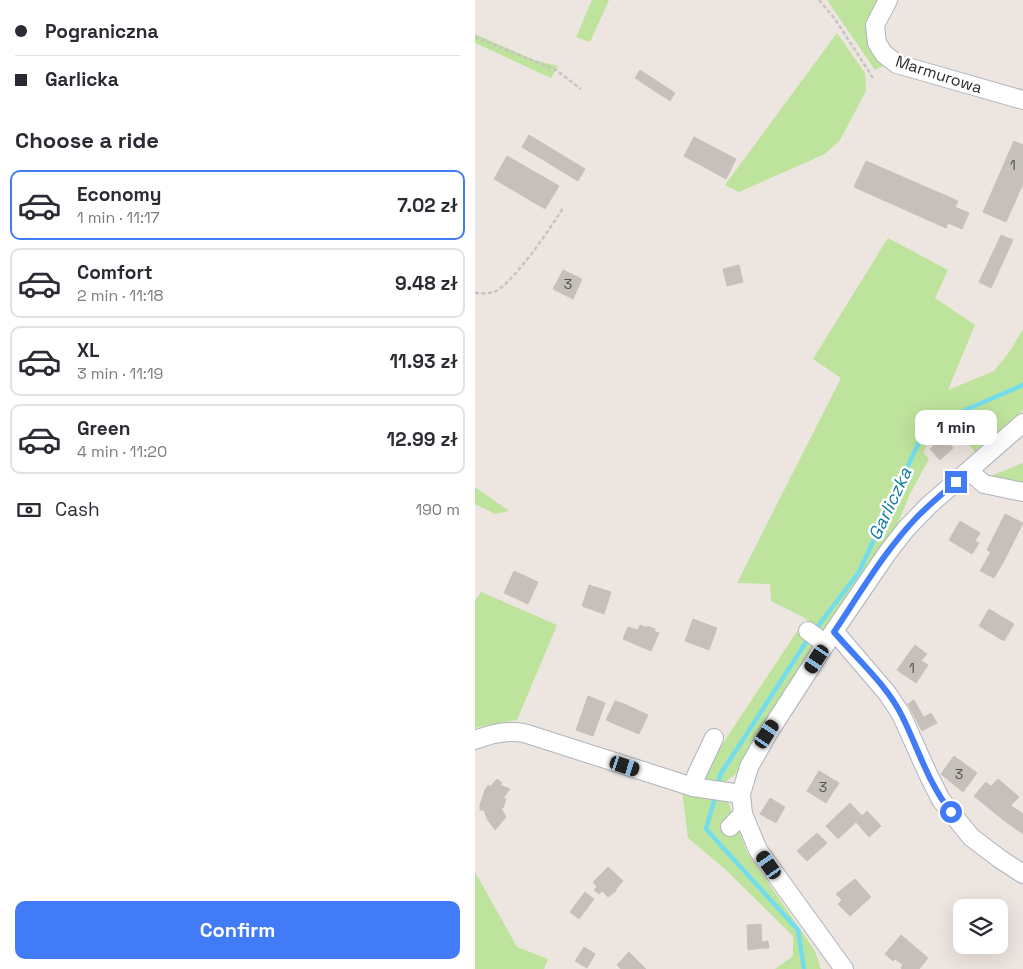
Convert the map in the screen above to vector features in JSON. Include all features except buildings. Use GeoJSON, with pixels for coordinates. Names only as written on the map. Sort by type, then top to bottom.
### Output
{"type":"FeatureCollection","features":[{"type":"Feature","properties":{"kind":"street","name":"Marmurowa"},"geometry":{"type":"LineString","coordinates":[[888,0],[875,26],[877,43],[884,54],[897,64],[1023,100]]}},
{"type":"Feature","properties":{"kind":"street"},"geometry":{"type":"LineString","coordinates":[[844,969],[758,850],[743,814],[741,794],[749,767],[822,637],[906,529],[928,506],[1023,423]]}},
{"type":"Feature","properties":{"kind":"street"},"geometry":{"type":"LineString","coordinates":[[969,471],[984,484],[1023,492]]}},
{"type":"Feature","properties":{"kind":"street"},"geometry":{"type":"LineString","coordinates":[[822,637],[887,693],[901,714],[927,774],[941,800],[971,837],[999,859],[1023,874]]}},
{"type":"Feature","properties":{"kind":"street"},"geometry":{"type":"LineString","coordinates":[[475,740],[499,733],[517,731],[693,787],[741,794]]}},
{"type":"Feature","properties":{"kind":"street"},"geometry":{"type":"LineString","coordinates":[[693,787],[696,776],[714,738]]}},
{"type":"Feature","properties":{"kind":"street"},"geometry":{"type":"LineString","coordinates":[[730,827],[743,814]]}},
{"type":"Feature","properties":{"kind":"path"},"geometry":{"type":"LineString","coordinates":[[819,0],[835,20],[873,78]]}},
{"type":"Feature","properties":{"kind":"path"},"geometry":{"type":"LineString","coordinates":[[475,37],[556,70],[581,89]]}},
{"type":"Feature","properties":{"kind":"path"},"geometry":{"type":"LineString","coordinates":[[475,293],[496,292],[514,276],[563,208]]}},
{"type":"Feature","properties":{"kind":"green space"},"geometry":{"type":"Polygon","coordinates":[[[592,0],[609,0],[590,42],[576,37],[592,0]]]}},
{"type":"Feature","properties":{"kind":"green space"},"geometry":{"type":"Polygon","coordinates":[[[827,0],[879,0],[889,63],[875,70],[827,0]]]}},
{"type":"Feature","properties":{"kind":"green space"},"geometry":{"type":"Polygon","coordinates":[[[837,33],[865,73],[866,91],[840,140],[825,154],[739,192],[725,185],[837,33]]]}},
{"type":"Feature","properties":{"kind":"green space"},"geometry":{"type":"Polygon","coordinates":[[[475,34],[534,60],[558,66],[551,78],[475,43],[475,34]]]}},
{"type":"Feature","properties":{"kind":"green space"},"geometry":{"type":"Polygon","coordinates":[[[888,238],[948,270],[935,298],[975,325],[948,390],[994,371],[1010,351],[1023,329],[1023,410],[976,453],[953,427],[929,441],[923,452],[929,459],[910,494],[895,530],[825,634],[803,617],[771,601],[770,584],[737,583],[841,378],[813,359],[888,238]]]}},
{"type":"Feature","properties":{"kind":"green space"},"geometry":{"type":"Polygon","coordinates":[[[1023,463],[1023,483],[991,476],[1023,463]]]}},
{"type":"Feature","properties":{"kind":"green space"},"geometry":{"type":"Polygon","coordinates":[[[475,487],[509,511],[495,514],[475,504],[475,487]]]}},
{"type":"Feature","properties":{"kind":"green space"},"geometry":{"type":"Polygon","coordinates":[[[481,592],[557,625],[517,720],[475,729],[475,601],[481,592]]]}},
{"type":"Feature","properties":{"kind":"green space"},"geometry":{"type":"Polygon","coordinates":[[[798,630],[815,645],[735,775],[725,782],[698,781],[798,630]]]}},
{"type":"Feature","properties":{"kind":"green space"},"geometry":{"type":"Polygon","coordinates":[[[682,790],[727,799],[747,852],[815,951],[821,969],[775,969],[793,956],[793,936],[725,869],[688,838],[682,790]]]}},
{"type":"Feature","properties":{"kind":"green space"},"geometry":{"type":"Polygon","coordinates":[[[475,872],[517,947],[548,959],[544,969],[475,969],[475,872]]]}},
{"type":"Feature","properties":{"kind":"waterway","name":"Garliczka"},"geometry":{"type":"LineString","coordinates":[[815,630],[859,572],[926,427],[1023,385]]}},
{"type":"Feature","properties":{"kind":"waterway","name":"Garliczka"},"geometry":{"type":"LineString","coordinates":[[718,787],[720,775],[810,636]]}},
{"type":"Feature","properties":{"kind":"waterway","name":"Garliczka"},"geometry":{"type":"LineString","coordinates":[[716,794],[706,829],[798,930],[804,969]]}},
{"type":"Feature","properties":{"kind":"route"},"geometry":{"type":"LineString","coordinates":[[951,812],[941,800],[927,774],[901,714],[887,693],[834,632],[888,552],[906,529],[928,506],[956,482]]}}]}
